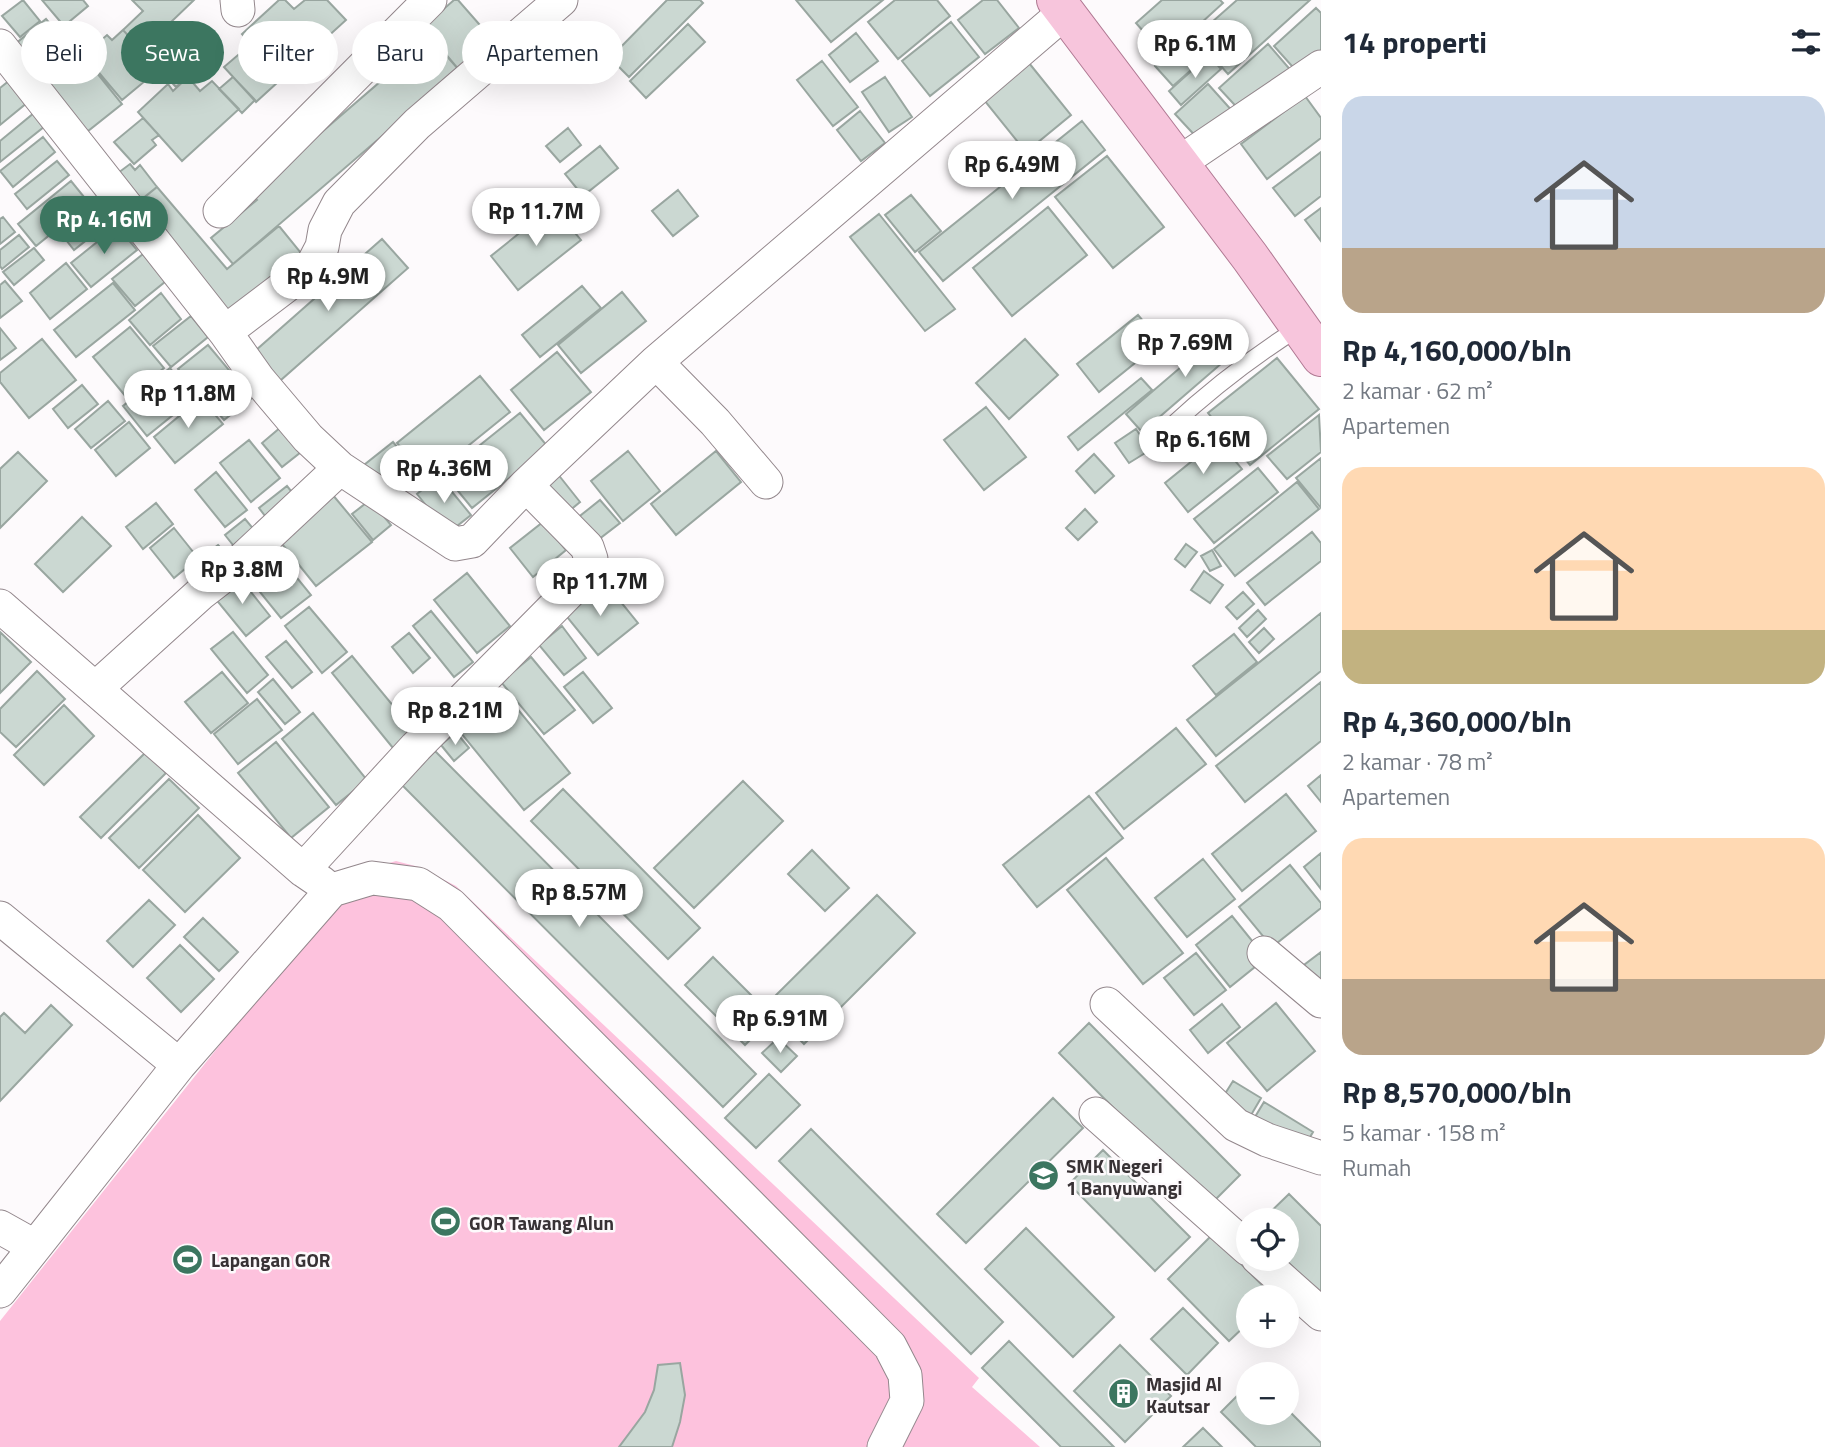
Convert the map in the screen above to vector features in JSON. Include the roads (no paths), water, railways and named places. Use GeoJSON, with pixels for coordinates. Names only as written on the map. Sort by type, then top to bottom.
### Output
{"type":"FeatureCollection","features":[{"type":"Feature","properties":{"kind":"main road"},"geometry":{"type":"LineString","coordinates":[[1060,6],[1310,342]]}},
{"type":"Feature","properties":{"kind":"street"},"geometry":{"type":"LineString","coordinates":[[220,211],[430,0]]}},
{"type":"Feature","properties":{"kind":"street"},"geometry":{"type":"LineString","coordinates":[[225,332],[312,266],[322,247],[325,230],[339,203],[417,124],[561,0]]}},
{"type":"Feature","properties":{"kind":"street"},"geometry":{"type":"LineString","coordinates":[[0,46],[225,332],[259,380],[308,438],[340,468],[455,544],[472,541],[526,485],[656,362],[1060,6]]}},
{"type":"Feature","properties":{"kind":"street"},"geometry":{"type":"LineString","coordinates":[[1179,163],[1321,67]]}},
{"type":"Feature","properties":{"kind":"street"},"geometry":{"type":"LineString","coordinates":[[656,362],[715,422],[766,482]]}},
{"type":"Feature","properties":{"kind":"street"},"geometry":{"type":"LineString","coordinates":[[95,689],[200,594],[231,570],[340,468]]}},
{"type":"Feature","properties":{"kind":"street"},"geometry":{"type":"LineString","coordinates":[[303,870],[416,747],[586,575],[591,559],[587,547],[526,485]]}},
{"type":"Feature","properties":{"kind":"street"},"geometry":{"type":"LineString","coordinates":[[0,606],[303,870],[332,890]]}},
{"type":"Feature","properties":{"kind":"street"},"geometry":{"type":"LineString","coordinates":[[0,1291],[179,1065],[332,890],[372,878],[418,884],[451,905],[890,1346],[905,1375],[907,1401],[884,1447]]}},
{"type":"Feature","properties":{"kind":"street"},"geometry":{"type":"LineString","coordinates":[[0,918],[179,1065]]}},
{"type":"Feature","properties":{"kind":"street"},"geometry":{"type":"LineString","coordinates":[[1264,953],[1321,1000]]}},
{"type":"Feature","properties":{"kind":"street"},"geometry":{"type":"LineString","coordinates":[[1107,1004],[1236,1125],[1267,1140],[1321,1158]]}},
{"type":"Feature","properties":{"kind":"street"},"geometry":{"type":"LineString","coordinates":[[1096,1114],[1236,1238]]}},
{"type":"Feature","properties":{"kind":"street"},"geometry":{"type":"LineString","coordinates":[[0,1227],[34,1247]]}},
{"type":"Feature","properties":{"kind":"street"},"geometry":{"type":"LineString","coordinates":[[1273,1271],[1321,1314]]}},
{"type":"Feature","properties":{"kind":"lane"},"geometry":{"type":"LineString","coordinates":[[1170,428],[1251,358],[1310,342]]}},
{"type":"Feature","properties":{"kind":"place","name":"SMK Negeri 1 Banyuwangi"},"geometry":{"type":"Point","coordinates":[1043,1176]}},
{"type":"Feature","properties":{"kind":"place","name":"GOR Tawang Alun"},"geometry":{"type":"Point","coordinates":[446,1222]}},
{"type":"Feature","properties":{"kind":"place","name":"Lapangan GOR"},"geometry":{"type":"Point","coordinates":[188,1259]}},
{"type":"Feature","properties":{"kind":"place","name":"Masjid Al Kautsar"},"geometry":{"type":"Point","coordinates":[1123,1394]}}]}
